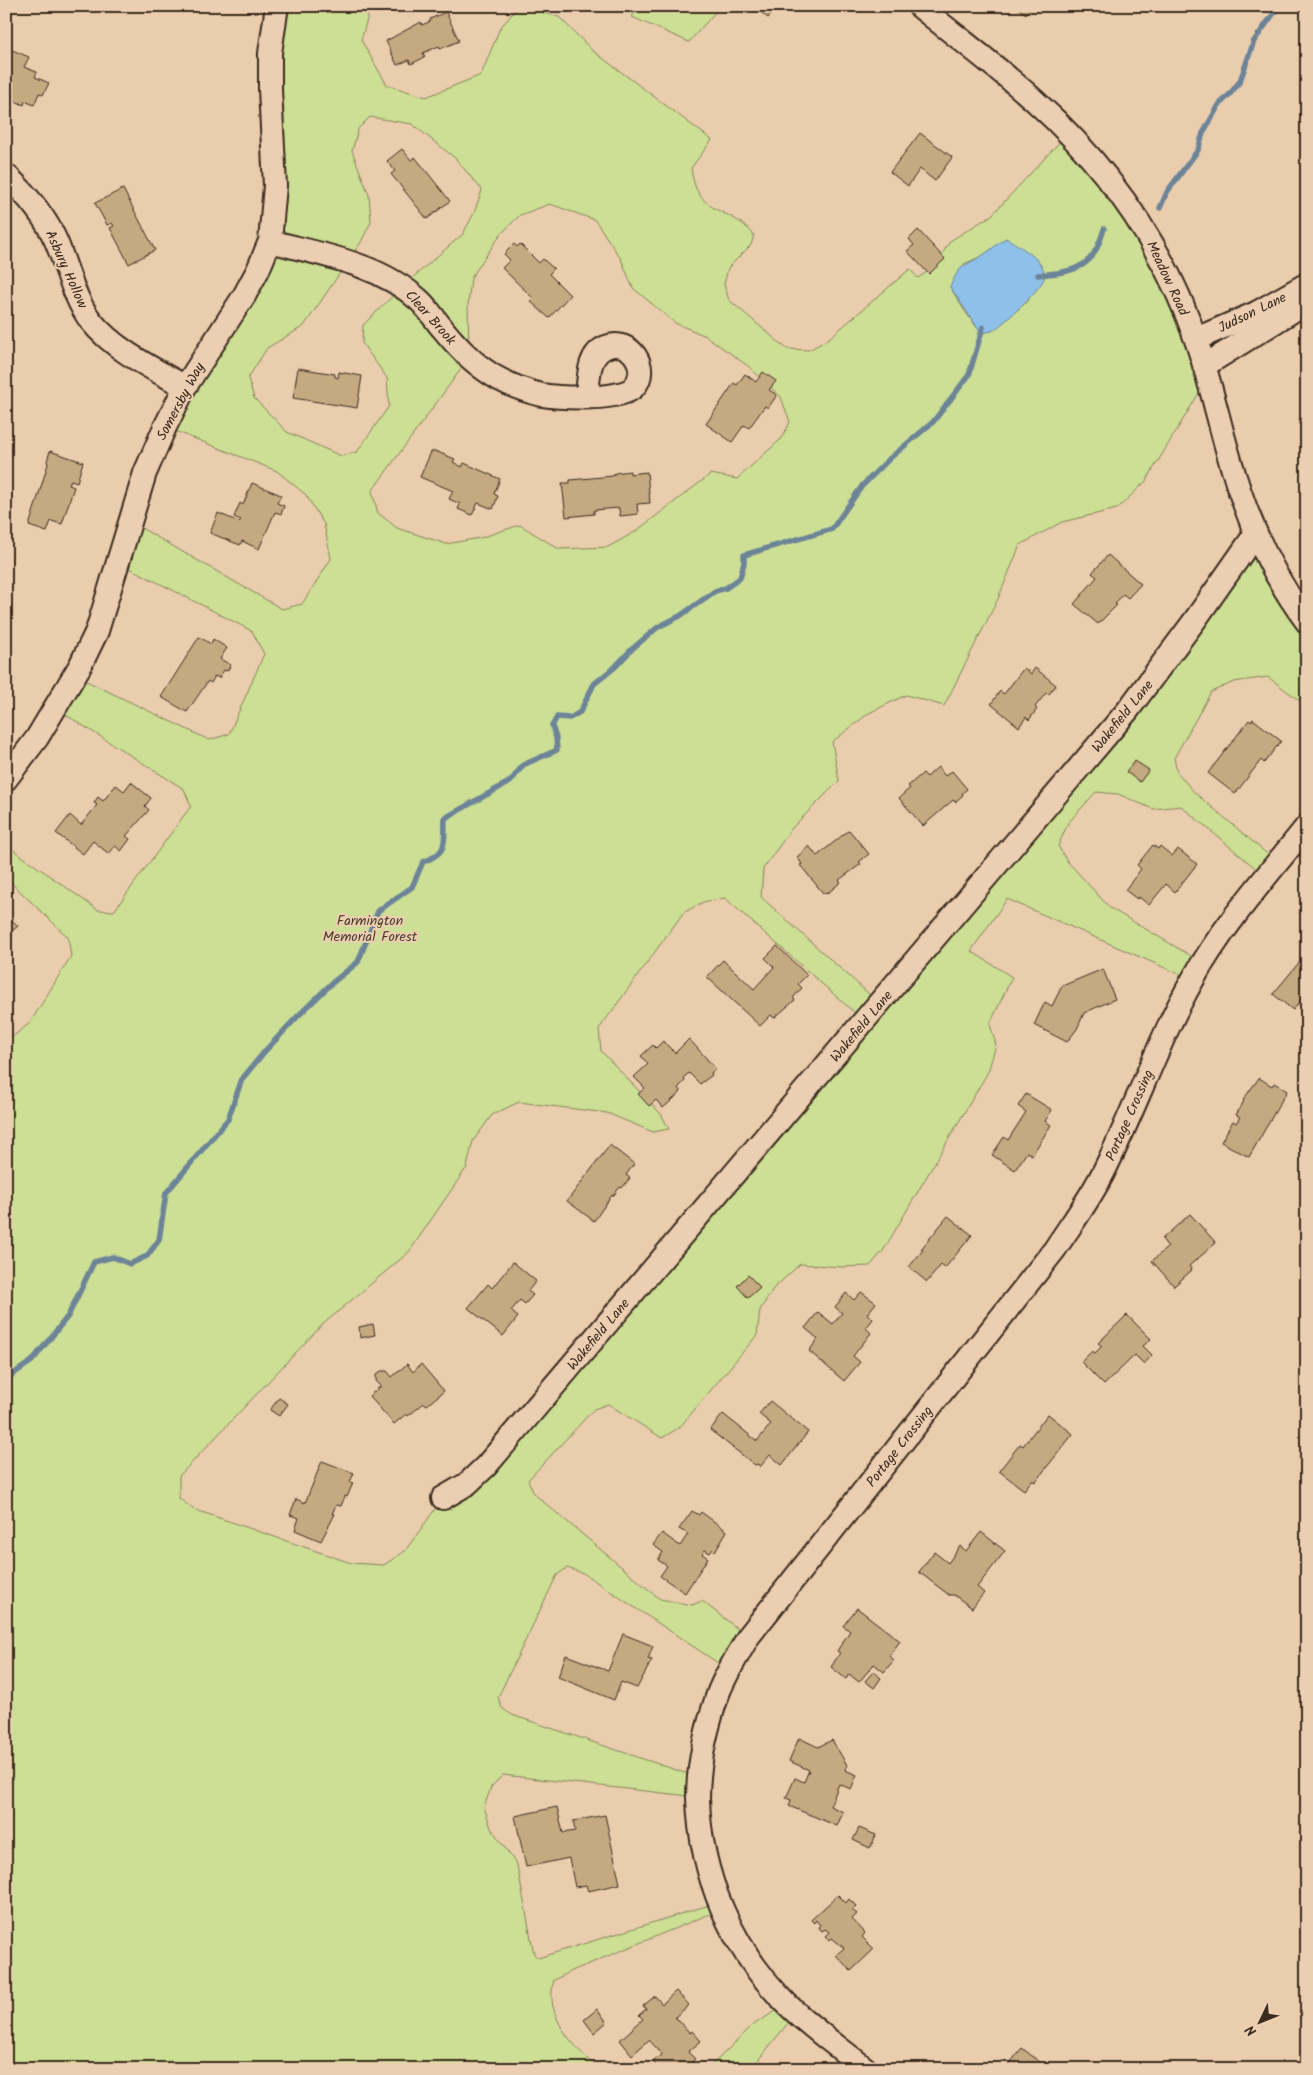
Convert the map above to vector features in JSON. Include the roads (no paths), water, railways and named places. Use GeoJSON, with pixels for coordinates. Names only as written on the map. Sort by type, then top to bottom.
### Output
{"type":"FeatureCollection","features":[{"type":"Feature","properties":{"kind":"street","name":"Somersby Way"},"geometry":{"type":"LineString","coordinates":[[6,779],[51,715],[80,666],[97,631],[145,473],[185,387],[244,296],[258,270],[270,241],[275,186],[270,53],[277,6]]}},
{"type":"Feature","properties":{"kind":"street","name":"Meadow Road"},"geometry":{"type":"LineString","coordinates":[[919,6],[1035,101],[1076,141],[1118,192],[1154,245],[1196,339],[1244,504],[1256,533],[1277,574],[1307,622]]}},
{"type":"Feature","properties":{"kind":"street","name":"Asbury Hollow"},"geometry":{"type":"LineString","coordinates":[[6,175],[40,212],[55,240],[79,300],[91,321],[108,338],[131,356],[185,387]]}},
{"type":"Feature","properties":{"kind":"street","name":"Clear Brook"},"geometry":{"type":"LineString","coordinates":[[270,241],[364,266],[382,273],[403,286],[421,302],[469,358],[500,380],[541,394],[587,397]]}},
{"type":"Feature","properties":{"kind":"street","name":"Judson Lane"},"geometry":{"type":"LineString","coordinates":[[1196,339],[1256,313],[1307,284]]}},
{"type":"Feature","properties":{"kind":"street","name":"Judson Lane"},"geometry":{"type":"LineString","coordinates":[[1204,366],[1307,302]]}},
{"type":"Feature","properties":{"kind":"street","name":"Wakefield Lane"},"geometry":{"type":"LineString","coordinates":[[443,1498],[467,1484],[486,1466],[1128,710],[1195,620],[1256,533]]}},
{"type":"Feature","properties":{"kind":"street","name":"Portage Crossing"},"geometry":{"type":"LineString","coordinates":[[866,2069],[787,2004],[757,1969],[732,1933],[713,1887],[704,1846],[698,1797],[702,1754],[719,1693],[748,1637],[1055,1249],[1105,1170],[1172,1018],[1192,980],[1215,943],[1307,826]]}},
{"type":"Feature","properties":{"kind":"water"},"geometry":{"type":"Polygon","coordinates":[[[1006,238],[1035,258],[1045,275],[1039,287],[1013,314],[992,331],[981,333],[950,287],[963,267],[1006,238]]]}},
{"type":"Feature","properties":{"kind":"waterway"},"geometry":{"type":"LineString","coordinates":[[1160,208],[1167,192],[1198,150],[1203,133],[1219,105],[1240,81],[1254,41],[1279,6]]}},
{"type":"Feature","properties":{"kind":"waterway"},"geometry":{"type":"LineString","coordinates":[[1038,275],[1067,271],[1083,265],[1094,254],[1104,229]]}},
{"type":"Feature","properties":{"kind":"waterway"},"geometry":{"type":"LineString","coordinates":[[6,1379],[32,1361],[68,1316],[94,1262],[113,1257],[130,1264],[147,1256],[159,1240],[166,1193],[228,1119],[242,1079],[298,1016],[332,983],[358,962],[378,911],[412,887],[423,862],[441,850],[444,840],[445,818],[511,781],[523,765],[557,750],[552,726],[557,717],[570,718],[580,712],[594,684],[658,627],[680,616],[715,591],[726,588],[740,578],[744,555],[832,529],[862,486],[889,459],[933,422],[969,375],[983,327]]}},
{"type":"Feature","properties":{"kind":"park label","name":"Farmington Memorial Forest"},"geometry":{"type":"Point","coordinates":[370,928]}}]}
